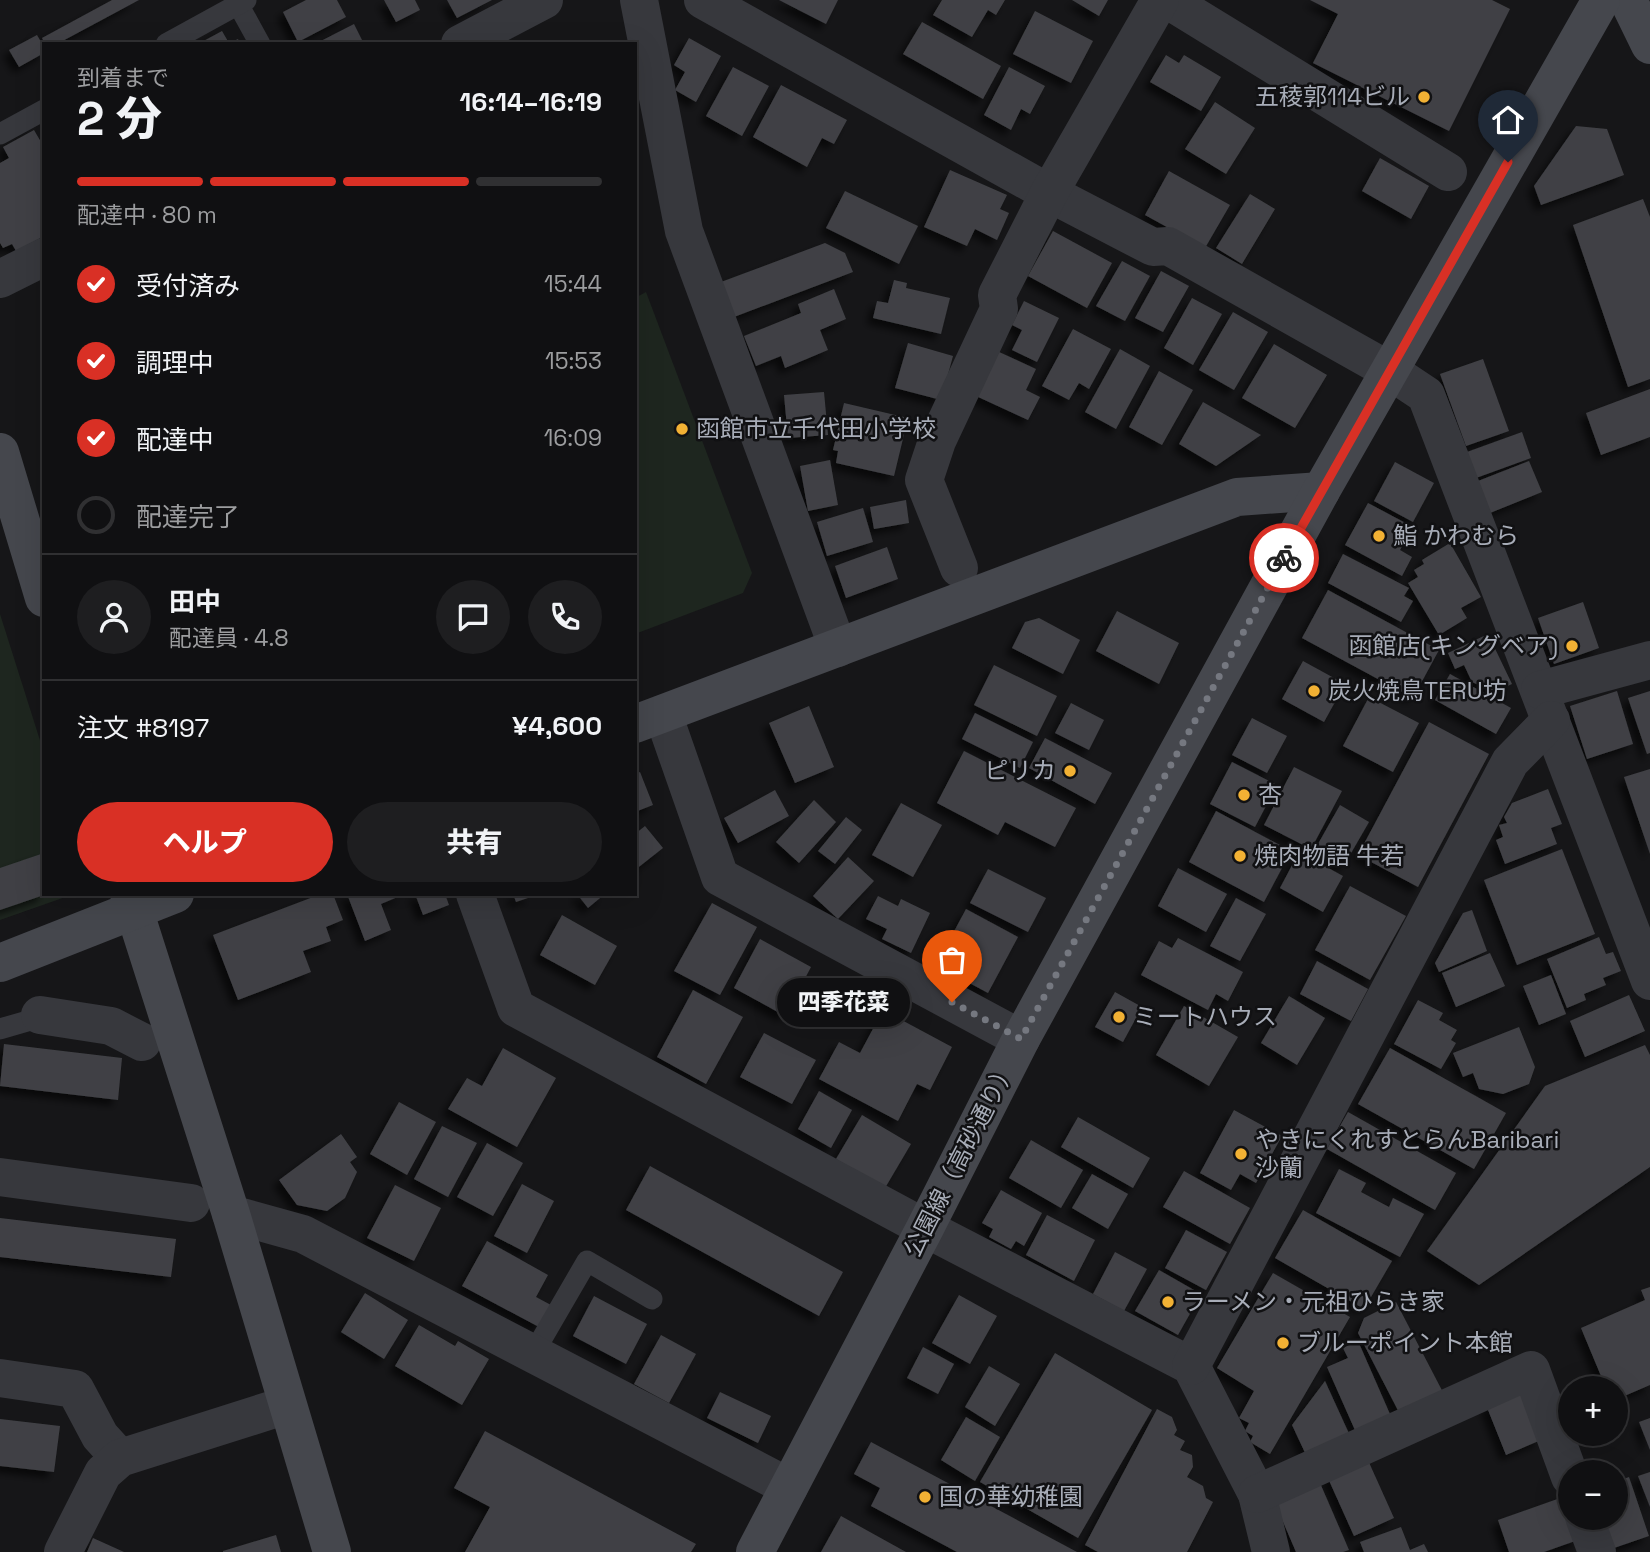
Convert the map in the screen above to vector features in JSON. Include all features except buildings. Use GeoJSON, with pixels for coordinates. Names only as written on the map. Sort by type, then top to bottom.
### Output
{"type":"FeatureCollection","features":[{"type":"Feature","properties":{"kind":"street"},"geometry":{"type":"LineString","coordinates":[[464,42],[544,0]]}},
{"type":"Feature","properties":{"kind":"street"},"geometry":{"type":"LineString","coordinates":[[639,0],[684,231],[838,648]]}},
{"type":"Feature","properties":{"kind":"street"},"geometry":{"type":"LineString","coordinates":[[703,0],[1049,193],[1153,247],[1168,246],[1390,371],[1426,395],[1650,981]]}},
{"type":"Feature","properties":{"kind":"street"},"geometry":{"type":"LineString","coordinates":[[958,568],[924,480],[937,441],[999,309],[997,295],[1049,193],[1160,0]]}},
{"type":"Feature","properties":{"kind":"street"},"geometry":{"type":"LineString","coordinates":[[1168,0],[1448,172]]}},
{"type":"Feature","properties":{"kind":"street","name":"公園線（高砂通り）"},"geometry":{"type":"LineString","coordinates":[[755,1552],[1021,1039],[1321,491],[1601,0]]}},
{"type":"Feature","properties":{"kind":"street"},"geometry":{"type":"LineString","coordinates":[[1628,0],[1650,45]]}},
{"type":"Feature","properties":{"kind":"street"},"geometry":{"type":"LineString","coordinates":[[0,279],[42,258]]}},
{"type":"Feature","properties":{"kind":"street"},"geometry":{"type":"LineString","coordinates":[[0,452],[42,591]]}},
{"type":"Feature","properties":{"kind":"street"},"geometry":{"type":"LineString","coordinates":[[1021,1039],[720,877],[649,719],[1237,496],[1321,491]]}},
{"type":"Feature","properties":{"kind":"street"},"geometry":{"type":"LineString","coordinates":[[1191,1366],[1510,762],[1545,705],[1650,660]]}},
{"type":"Feature","properties":{"kind":"street"},"geometry":{"type":"LineString","coordinates":[[0,963],[132,902],[164,896]]}},
{"type":"Feature","properties":{"kind":"street"},"geometry":{"type":"LineString","coordinates":[[476,896],[516,1008],[925,1228],[1191,1366],[1257,1494],[1271,1552]]}},
{"type":"Feature","properties":{"kind":"street"},"geometry":{"type":"LineString","coordinates":[[132,902],[231,1214],[332,1552]]}},
{"type":"Feature","properties":{"kind":"street"},"geometry":{"type":"LineString","coordinates":[[40,1015],[111,1026],[142,1042]]}},
{"type":"Feature","properties":{"kind":"street"},"geometry":{"type":"LineString","coordinates":[[0,1177],[191,1203]]}},
{"type":"Feature","properties":{"kind":"street"},"geometry":{"type":"LineString","coordinates":[[231,1214],[303,1234],[789,1487]]}},
{"type":"Feature","properties":{"kind":"street"},"geometry":{"type":"LineString","coordinates":[[1257,1494],[1531,1370],[1564,1460]]}},
{"type":"Feature","properties":{"kind":"street"},"geometry":{"type":"LineString","coordinates":[[0,1378],[75,1389],[100,1436],[120,1458]]}},
{"type":"Feature","properties":{"kind":"street"},"geometry":{"type":"LineString","coordinates":[[63,1552],[103,1473],[120,1458],[287,1405]]}},
{"type":"Feature","properties":{"kind":"street"},"geometry":{"type":"LineString","coordinates":[[1589,1530],[1597,1552]]}},
{"type":"Feature","properties":{"kind":"lane"},"geometry":{"type":"LineString","coordinates":[[170,42],[242,2],[259,42]]}},
{"type":"Feature","properties":{"kind":"lane"},"geometry":{"type":"LineString","coordinates":[[0,134],[42,111]]}},
{"type":"Feature","properties":{"kind":"lane"},"geometry":{"type":"LineString","coordinates":[[0,1029],[40,1015]]}},
{"type":"Feature","properties":{"kind":"lane"},"geometry":{"type":"LineString","coordinates":[[533,1354],[587,1261],[652,1299]]}},
{"type":"Feature","properties":{"kind":"shaded area"},"geometry":{"type":"Polygon","coordinates":[[[646,292],[752,573],[743,593],[637,633],[637,297],[646,292]]]}},
{"type":"Feature","properties":{"kind":"shaded area"},"geometry":{"type":"Polygon","coordinates":[[[0,614],[42,747],[42,896],[68,896],[0,920],[0,614]]]}},
{"type":"Feature","properties":{"kind":"way so far"},"geometry":{"type":"LineString","coordinates":[[952,1002],[1021,1039],[1284,558]]}},
{"type":"Feature","properties":{"kind":"place","name":"五稜郭114ビル"},"geometry":{"type":"Point","coordinates":[1424,97]}},
{"type":"Feature","properties":{"kind":"place","name":"函館市立千代田小学校"},"geometry":{"type":"Point","coordinates":[682,429]}},
{"type":"Feature","properties":{"kind":"place","name":"鮨 かわむら"},"geometry":{"type":"Point","coordinates":[1379,536]}},
{"type":"Feature","properties":{"kind":"place","name":"函館店(キングベア)"},"geometry":{"type":"Point","coordinates":[1572,646]}},
{"type":"Feature","properties":{"kind":"place","name":"炭火焼鳥TERU坊"},"geometry":{"type":"Point","coordinates":[1314,691]}},
{"type":"Feature","properties":{"kind":"place","name":"ピリカ"},"geometry":{"type":"Point","coordinates":[1070,771]}},
{"type":"Feature","properties":{"kind":"place","name":"杏"},"geometry":{"type":"Point","coordinates":[1244,795]}},
{"type":"Feature","properties":{"kind":"place","name":"焼肉物語 牛若"},"geometry":{"type":"Point","coordinates":[1240,856]}},
{"type":"Feature","properties":{"kind":"place","name":"四季花菜"},"geometry":{"type":"Point","coordinates":[952,1002]}},
{"type":"Feature","properties":{"kind":"place","name":"ミートハウス"},"geometry":{"type":"Point","coordinates":[1119,1017]}},
{"type":"Feature","properties":{"kind":"place","name":"やきにくれすとらんBaribari 沙蘭"},"geometry":{"type":"Point","coordinates":[1241,1154]}},
{"type":"Feature","properties":{"kind":"place","name":"ラーメン・元祖ひらき家"},"geometry":{"type":"Point","coordinates":[1168,1302]}},
{"type":"Feature","properties":{"kind":"place","name":"ブルーポイント本館"},"geometry":{"type":"Point","coordinates":[1283,1343]}},
{"type":"Feature","properties":{"kind":"place","name":"国の華幼稚園"},"geometry":{"type":"Point","coordinates":[925,1497]}},
{"type":"Feature","properties":{"kind":"route"},"geometry":{"type":"LineString","coordinates":[[1284,558],[1508,162]]}}]}
